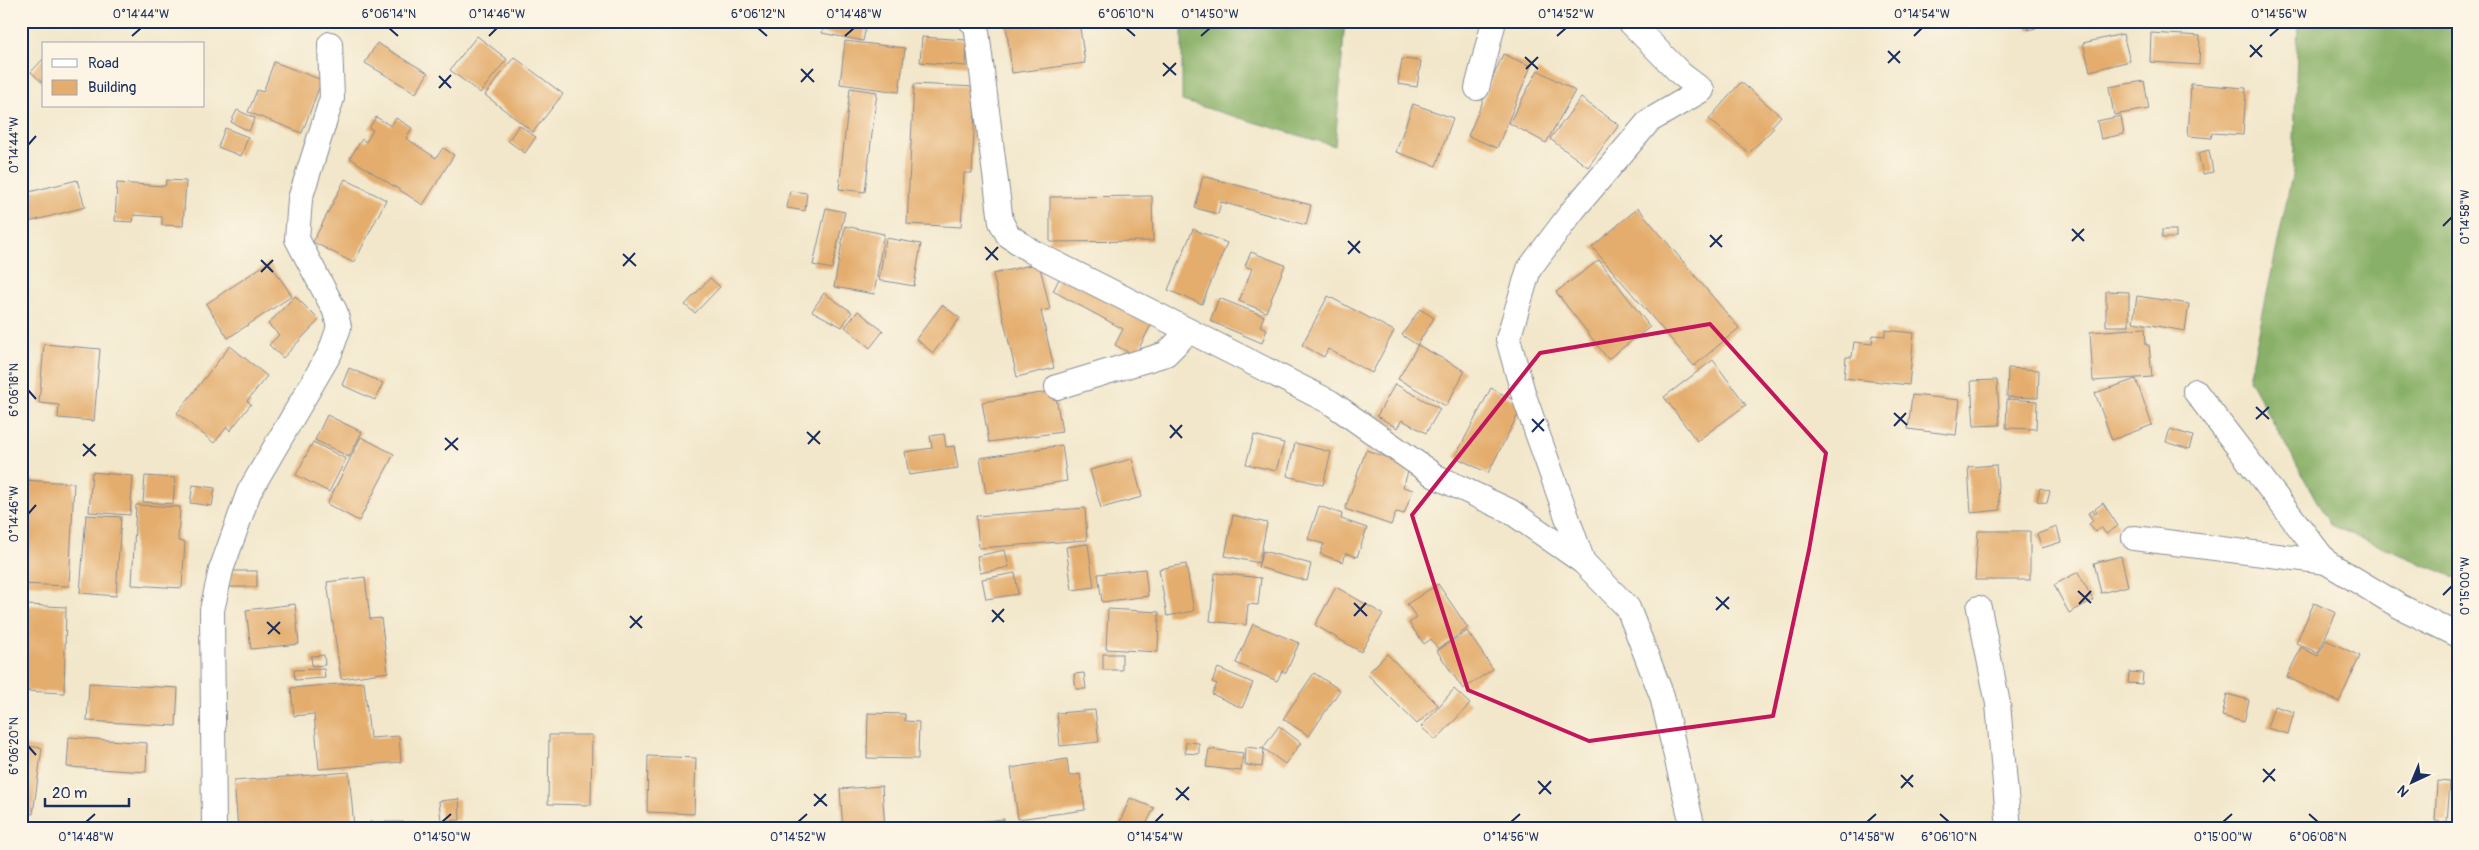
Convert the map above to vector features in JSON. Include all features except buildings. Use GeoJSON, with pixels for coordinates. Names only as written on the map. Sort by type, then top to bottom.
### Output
{"type":"FeatureCollection","features":[{"type":"Feature","properties":{"kind":"street"},"geometry":{"type":"LineString","coordinates":[[971,21],[976,24],[1000,222],[1008,236],[1031,251],[1330,402],[1435,476],[1510,511],[1584,562],[1628,608],[1662,696],[1692,829]]}},
{"type":"Feature","properties":{"kind":"street"},"geometry":{"type":"LineString","coordinates":[[1477,88],[1494,21]]}},
{"type":"Feature","properties":{"kind":"street"},"geometry":{"type":"LineString","coordinates":[[1584,562],[1524,396],[1508,339],[1529,269],[1574,209],[1649,121],[1702,90],[1681,74],[1629,21]]}},
{"type":"Feature","properties":{"kind":"street"},"geometry":{"type":"LineString","coordinates":[[214,829],[212,610],[221,570],[249,492],[330,353],[338,327],[335,311],[297,239],[300,199],[332,98],[330,44]]}},
{"type":"Feature","properties":{"kind":"street"},"geometry":{"type":"LineString","coordinates":[[1057,387],[1166,354],[1189,331]]}},
{"type":"Feature","properties":{"kind":"street"},"geometry":{"type":"LineString","coordinates":[[2195,391],[2326,562],[2399,606],[2458,635]]}},
{"type":"Feature","properties":{"kind":"street"},"geometry":{"type":"LineString","coordinates":[[2134,538],[2326,562]]}},
{"type":"Feature","properties":{"kind":"street"},"geometry":{"type":"LineString","coordinates":[[1979,608],[1998,704],[2009,829]]}},
{"type":"Feature","properties":{"kind":"highlighted area"},"geometry":{"type":"Polygon","coordinates":[[[1710,324],[1826,453],[1809,550],[1773,716],[1589,741],[1468,690],[1412,515],[1540,353],[1710,324]]]}},
{"type":"Feature","properties":{"kind":"green space"},"geometry":{"type":"Polygon","coordinates":[[[1182,21],[1345,21],[1335,146],[1182,101],[1182,21]]]}},
{"type":"Feature","properties":{"kind":"green space"},"geometry":{"type":"Polygon","coordinates":[[[2298,21],[2458,21],[2458,579],[2330,525],[2249,379],[2293,171],[2298,21]]]}}]}
